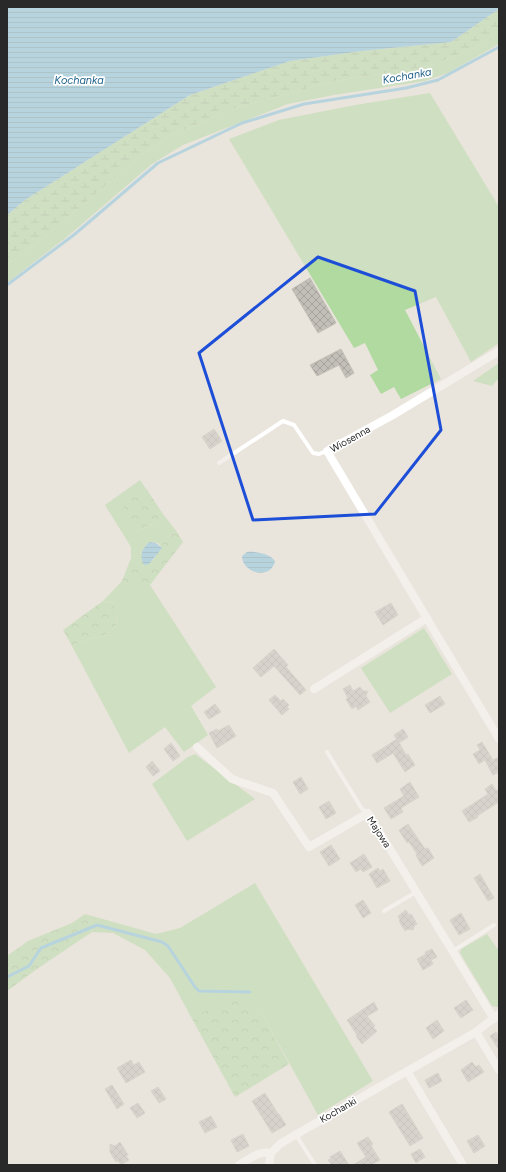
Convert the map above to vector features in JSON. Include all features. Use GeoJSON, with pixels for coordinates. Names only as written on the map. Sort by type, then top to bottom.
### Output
{"type":"FeatureCollection","features":[{"type":"Feature","properties":{"kind":"street","name":"Wiosenna"},"geometry":{"type":"LineString","coordinates":[[499,351],[393,415],[327,451],[499,738]]}},
{"type":"Feature","properties":{"kind":"street"},"geometry":{"type":"LineString","coordinates":[[314,689],[427,618]]}},
{"type":"Feature","properties":{"kind":"street","name":"Majowa"},"geometry":{"type":"LineString","coordinates":[[197,747],[232,779],[273,792],[309,847],[368,813],[453,951],[497,1017]]}},
{"type":"Feature","properties":{"kind":"street","name":"Kochanki"},"geometry":{"type":"LineString","coordinates":[[239,1165],[260,1153],[272,1153],[280,1144],[476,1032],[497,1017]]}},
{"type":"Feature","properties":{"kind":"street"},"geometry":{"type":"LineString","coordinates":[[476,1032],[499,1070]]}},
{"type":"Feature","properties":{"kind":"street"},"geometry":{"type":"LineString","coordinates":[[407,1071],[463,1165]]}},
{"type":"Feature","properties":{"kind":"street"},"geometry":{"type":"LineString","coordinates":[[270,1165],[272,1153]]}},
{"type":"Feature","properties":{"kind":"lane"},"geometry":{"type":"LineString","coordinates":[[219,462],[283,421],[294,425],[313,453],[319,454],[327,451]]}},
{"type":"Feature","properties":{"kind":"lane"},"geometry":{"type":"LineString","coordinates":[[327,752],[362,809],[368,813]]}},
{"type":"Feature","properties":{"kind":"lane"},"geometry":{"type":"LineString","coordinates":[[384,911],[416,892]]}},
{"type":"Feature","properties":{"kind":"lane"},"geometry":{"type":"LineString","coordinates":[[453,951],[494,925]]}},
{"type":"Feature","properties":{"kind":"lane"},"geometry":{"type":"LineString","coordinates":[[296,1135],[314,1165]]}},
{"type":"Feature","properties":{"kind":"highlighted area"},"geometry":{"type":"Polygon","coordinates":[[[318,257],[415,291],[441,430],[375,514],[253,520],[199,353],[318,257]]]}},
{"type":"Feature","properties":{"kind":"green space"},"geometry":{"type":"Polygon","coordinates":[[[499,9],[499,31],[473,49],[430,66],[335,81],[238,107],[169,136],[139,157],[47,235],[7,265],[7,215],[25,200],[190,95],[290,61],[362,51],[451,42],[499,9]]]}},
{"type":"Feature","properties":{"kind":"green space"},"geometry":{"type":"Polygon","coordinates":[[[499,31],[499,44],[448,73],[425,81],[334,95],[288,104],[183,145],[152,164],[68,236],[7,283],[7,265],[47,235],[139,157],[169,136],[238,107],[335,81],[430,66],[473,49],[499,31]]]}},
{"type":"Feature","properties":{"kind":"green space"},"geometry":{"type":"Polygon","coordinates":[[[430,93],[499,207],[499,343],[471,362],[436,297],[405,310],[441,379],[401,399],[394,387],[381,394],[370,375],[378,370],[365,343],[354,348],[229,139],[279,120],[355,105],[430,93]]]}},
{"type":"Feature","properties":{"kind":"green space"},"geometry":{"type":"Polygon","coordinates":[[[499,363],[499,378],[492,386],[473,381],[499,363]]]}},
{"type":"Feature","properties":{"kind":"green space"},"geometry":{"type":"Polygon","coordinates":[[[140,480],[147,490],[140,491],[135,532],[159,521],[163,514],[177,532],[167,537],[162,548],[158,543],[152,542],[146,545],[142,552],[131,558],[131,547],[105,505],[140,480]]]}},
{"type":"Feature","properties":{"kind":"green space"},"geometry":{"type":"Polygon","coordinates":[[[147,490],[163,514],[159,521],[135,532],[124,522],[122,510],[135,494],[147,490]]]}},
{"type":"Feature","properties":{"kind":"green space"},"geometry":{"type":"Polygon","coordinates":[[[177,532],[183,542],[150,585],[130,585],[122,581],[131,558],[142,552],[142,561],[153,560],[167,537],[177,532]]]}},
{"type":"Feature","properties":{"kind":"green space"},"geometry":{"type":"Polygon","coordinates":[[[122,581],[130,585],[150,585],[216,687],[191,706],[208,735],[184,752],[165,727],[129,753],[72,646],[89,639],[104,636],[116,627],[117,611],[113,603],[103,601],[122,581]]]}},
{"type":"Feature","properties":{"kind":"green space"},"geometry":{"type":"Polygon","coordinates":[[[103,601],[113,603],[117,611],[116,627],[104,636],[89,639],[72,646],[63,630],[103,601]]]}},
{"type":"Feature","properties":{"kind":"green space"},"geometry":{"type":"Polygon","coordinates":[[[424,628],[452,674],[390,713],[361,668],[424,628]]]}},
{"type":"Feature","properties":{"kind":"green space"},"geometry":{"type":"Polygon","coordinates":[[[195,754],[255,799],[187,841],[152,784],[188,757],[195,754]]]}},
{"type":"Feature","properties":{"kind":"green space"},"geometry":{"type":"Polygon","coordinates":[[[255,883],[373,1081],[318,1115],[261,1012],[233,1000],[191,1017],[170,978],[145,950],[113,933],[92,932],[94,924],[85,914],[156,934],[180,928],[255,883]]]}},
{"type":"Feature","properties":{"kind":"green space"},"geometry":{"type":"Polygon","coordinates":[[[85,914],[94,924],[92,932],[7,991],[7,956],[28,941],[72,923],[85,914]]]}},
{"type":"Feature","properties":{"kind":"green space"},"geometry":{"type":"Polygon","coordinates":[[[487,934],[499,951],[499,1006],[497,1007],[492,1006],[460,953],[461,949],[487,934]]]}},
{"type":"Feature","properties":{"kind":"green space"},"geometry":{"type":"Polygon","coordinates":[[[233,999],[261,1012],[289,1064],[235,1097],[191,1017],[233,999]]]}},
{"type":"Feature","properties":{"kind":"water","name":"Kochanka"},"geometry":{"type":"Polygon","coordinates":[[[7,7],[499,7],[499,9],[451,42],[362,51],[290,61],[190,95],[25,200],[7,215],[7,7]]]}},
{"type":"Feature","properties":{"kind":"water"},"geometry":{"type":"Polygon","coordinates":[[[150,542],[156,543],[162,548],[149,564],[144,565],[142,562],[142,552],[150,542]]]}},
{"type":"Feature","properties":{"kind":"water"},"geometry":{"type":"Polygon","coordinates":[[[247,552],[270,556],[275,561],[268,571],[263,573],[257,572],[251,570],[243,562],[242,556],[247,552]]]}},
{"type":"Feature","properties":{"kind":"building"},"geometry":{"type":"Polygon","coordinates":[[[310,278],[336,323],[318,333],[292,289],[310,278]]]}},
{"type":"Feature","properties":{"kind":"building"},"geometry":{"type":"Polygon","coordinates":[[[341,349],[354,373],[346,378],[339,365],[317,376],[310,365],[341,349]]]}},
{"type":"Feature","properties":{"kind":"building"},"geometry":{"type":"Polygon","coordinates":[[[214,429],[222,441],[210,449],[202,437],[214,429]]]}},
{"type":"Feature","properties":{"kind":"building"},"geometry":{"type":"Polygon","coordinates":[[[391,603],[398,615],[383,625],[375,612],[391,603]]]}},
{"type":"Feature","properties":{"kind":"building"},"geometry":{"type":"Polygon","coordinates":[[[274,649],[288,665],[286,667],[306,690],[300,695],[274,666],[261,677],[253,668],[274,649]]]}},
{"type":"Feature","properties":{"kind":"building"},"geometry":{"type":"Polygon","coordinates":[[[350,685],[353,691],[360,687],[363,691],[368,691],[366,696],[370,702],[358,710],[356,706],[352,709],[346,699],[348,698],[343,689],[350,685]]]}},
{"type":"Feature","properties":{"kind":"building"},"geometry":{"type":"Polygon","coordinates":[[[275,695],[281,701],[283,699],[289,705],[287,707],[289,709],[282,715],[269,700],[275,695]]]}},
{"type":"Feature","properties":{"kind":"building"},"geometry":{"type":"Polygon","coordinates":[[[440,696],[445,704],[430,713],[425,705],[440,696]]]}},
{"type":"Feature","properties":{"kind":"building"},"geometry":{"type":"Polygon","coordinates":[[[215,704],[221,712],[209,719],[204,712],[215,704]]]}},
{"type":"Feature","properties":{"kind":"building"},"geometry":{"type":"Polygon","coordinates":[[[229,725],[236,736],[217,748],[209,733],[217,729],[218,731],[229,725]]]}},
{"type":"Feature","properties":{"kind":"building"},"geometry":{"type":"Polygon","coordinates":[[[403,729],[408,737],[399,743],[394,735],[403,729]]]}},
{"type":"Feature","properties":{"kind":"building"},"geometry":{"type":"Polygon","coordinates":[[[397,739],[406,755],[408,754],[415,765],[405,772],[393,753],[377,763],[372,755],[397,739]]]}},
{"type":"Feature","properties":{"kind":"building"},"geometry":{"type":"Polygon","coordinates":[[[482,742],[493,760],[499,757],[499,772],[493,775],[485,760],[479,764],[473,754],[480,750],[477,745],[482,742]]]}},
{"type":"Feature","properties":{"kind":"building"},"geometry":{"type":"Polygon","coordinates":[[[171,743],[180,756],[173,761],[164,749],[171,743]]]}},
{"type":"Feature","properties":{"kind":"building"},"geometry":{"type":"Polygon","coordinates":[[[152,761],[160,771],[153,776],[146,767],[152,761]]]}},
{"type":"Feature","properties":{"kind":"building"},"geometry":{"type":"Polygon","coordinates":[[[301,777],[308,789],[300,794],[293,782],[301,777]]]}},
{"type":"Feature","properties":{"kind":"building"},"geometry":{"type":"Polygon","coordinates":[[[410,782],[419,797],[401,808],[403,812],[391,819],[384,808],[404,796],[400,789],[410,782]]]}},
{"type":"Feature","properties":{"kind":"building"},"geometry":{"type":"Polygon","coordinates":[[[492,784],[496,791],[499,789],[499,802],[469,822],[462,811],[488,794],[485,789],[492,784]]]}},
{"type":"Feature","properties":{"kind":"building"},"geometry":{"type":"Polygon","coordinates":[[[329,801],[336,813],[326,819],[319,807],[329,801]]]}},
{"type":"Feature","properties":{"kind":"building"},"geometry":{"type":"Polygon","coordinates":[[[408,824],[425,849],[428,848],[434,858],[422,866],[416,855],[417,854],[409,842],[407,843],[399,830],[408,824]]]}},
{"type":"Feature","properties":{"kind":"building"},"geometry":{"type":"Polygon","coordinates":[[[331,845],[340,859],[329,866],[320,852],[331,845]]]}},
{"type":"Feature","properties":{"kind":"building"},"geometry":{"type":"Polygon","coordinates":[[[364,854],[372,867],[363,872],[361,869],[356,872],[350,863],[364,854]]]}},
{"type":"Feature","properties":{"kind":"building"},"geometry":{"type":"Polygon","coordinates":[[[378,868],[380,871],[383,869],[390,881],[377,888],[369,874],[378,868]]]}},
{"type":"Feature","properties":{"kind":"building"},"geometry":{"type":"Polygon","coordinates":[[[480,874],[494,898],[488,901],[474,878],[480,874]]]}},
{"type":"Feature","properties":{"kind":"building"},"geometry":{"type":"Polygon","coordinates":[[[363,900],[371,913],[363,918],[355,905],[363,900]]]}},
{"type":"Feature","properties":{"kind":"building"},"geometry":{"type":"Polygon","coordinates":[[[406,910],[409,915],[411,914],[417,924],[414,926],[413,930],[408,929],[405,931],[399,921],[398,916],[406,910]]]}},
{"type":"Feature","properties":{"kind":"building"},"geometry":{"type":"Polygon","coordinates":[[[461,913],[470,929],[459,935],[450,920],[461,913]]]}},
{"type":"Feature","properties":{"kind":"building"},"geometry":{"type":"Polygon","coordinates":[[[432,949],[437,957],[431,960],[433,964],[423,970],[417,959],[426,954],[425,952],[432,949]]]}},
{"type":"Feature","properties":{"kind":"building"},"geometry":{"type":"Polygon","coordinates":[[[466,1000],[473,1010],[461,1018],[454,1008],[466,1000]]]}},
{"type":"Feature","properties":{"kind":"building"},"geometry":{"type":"Polygon","coordinates":[[[374,1002],[378,1010],[367,1016],[377,1031],[362,1044],[347,1020],[374,1002]]]}},
{"type":"Feature","properties":{"kind":"building"},"geometry":{"type":"Polygon","coordinates":[[[437,1020],[444,1031],[433,1039],[426,1028],[437,1020]]]}},
{"type":"Feature","properties":{"kind":"building"},"geometry":{"type":"Polygon","coordinates":[[[496,1032],[499,1036],[499,1050],[490,1036],[496,1032]]]}},
{"type":"Feature","properties":{"kind":"building"},"geometry":{"type":"Polygon","coordinates":[[[131,1060],[134,1065],[139,1062],[145,1072],[126,1083],[117,1068],[131,1060]]]}},
{"type":"Feature","properties":{"kind":"building"},"geometry":{"type":"Polygon","coordinates":[[[472,1062],[476,1067],[479,1065],[484,1072],[468,1082],[461,1070],[472,1062]]]}},
{"type":"Feature","properties":{"kind":"building"},"geometry":{"type":"Polygon","coordinates":[[[438,1073],[442,1081],[429,1088],[425,1080],[438,1073]]]}},
{"type":"Feature","properties":{"kind":"building"},"geometry":{"type":"Polygon","coordinates":[[[112,1085],[124,1104],[117,1109],[105,1089],[112,1085]]]}},
{"type":"Feature","properties":{"kind":"building"},"geometry":{"type":"Polygon","coordinates":[[[158,1087],[166,1099],[159,1103],[151,1091],[158,1087]]]}},
{"type":"Feature","properties":{"kind":"building"},"geometry":{"type":"Polygon","coordinates":[[[265,1093],[286,1125],[272,1133],[252,1101],[265,1093]]]}},
{"type":"Feature","properties":{"kind":"building"},"geometry":{"type":"Polygon","coordinates":[[[138,1103],[145,1113],[137,1118],[130,1108],[138,1103]]]}},
{"type":"Feature","properties":{"kind":"building"},"geometry":{"type":"Polygon","coordinates":[[[402,1104],[423,1138],[410,1146],[389,1112],[402,1104]]]}},
{"type":"Feature","properties":{"kind":"building"},"geometry":{"type":"Polygon","coordinates":[[[211,1116],[217,1127],[205,1133],[199,1122],[211,1116]]]}},
{"type":"Feature","properties":{"kind":"building"},"geometry":{"type":"Polygon","coordinates":[[[243,1134],[249,1146],[237,1152],[231,1140],[243,1134]]]}},
{"type":"Feature","properties":{"kind":"building"},"geometry":{"type":"Polygon","coordinates":[[[478,1135],[485,1146],[474,1153],[467,1141],[478,1135]]]}},
{"type":"Feature","properties":{"kind":"building"},"geometry":{"type":"Polygon","coordinates":[[[368,1137],[373,1144],[371,1146],[380,1160],[371,1165],[353,1165],[366,1157],[357,1143],[368,1137]]]}},
{"type":"Feature","properties":{"kind":"building"},"geometry":{"type":"Polygon","coordinates":[[[120,1142],[128,1155],[126,1156],[129,1160],[121,1165],[118,1161],[116,1162],[110,1152],[110,1144],[115,1146],[120,1142]]]}},
{"type":"Feature","properties":{"kind":"building"},"geometry":{"type":"Polygon","coordinates":[[[420,1149],[425,1157],[416,1163],[411,1154],[420,1149]]]}},
{"type":"Feature","properties":{"kind":"building"},"geometry":{"type":"Polygon","coordinates":[[[340,1151],[349,1165],[332,1165],[328,1160],[340,1151]]]}},
{"type":"Feature","properties":{"kind":"waterway","name":"Kochanka"},"geometry":{"type":"LineString","coordinates":[[7,285],[75,234],[158,163],[242,123],[304,104],[406,88],[438,80],[499,47]]}},
{"type":"Feature","properties":{"kind":"waterway"},"geometry":{"type":"LineString","coordinates":[[7,977],[29,966],[41,948],[97,925],[162,942],[168,946],[199,991],[250,992]]}}]}
